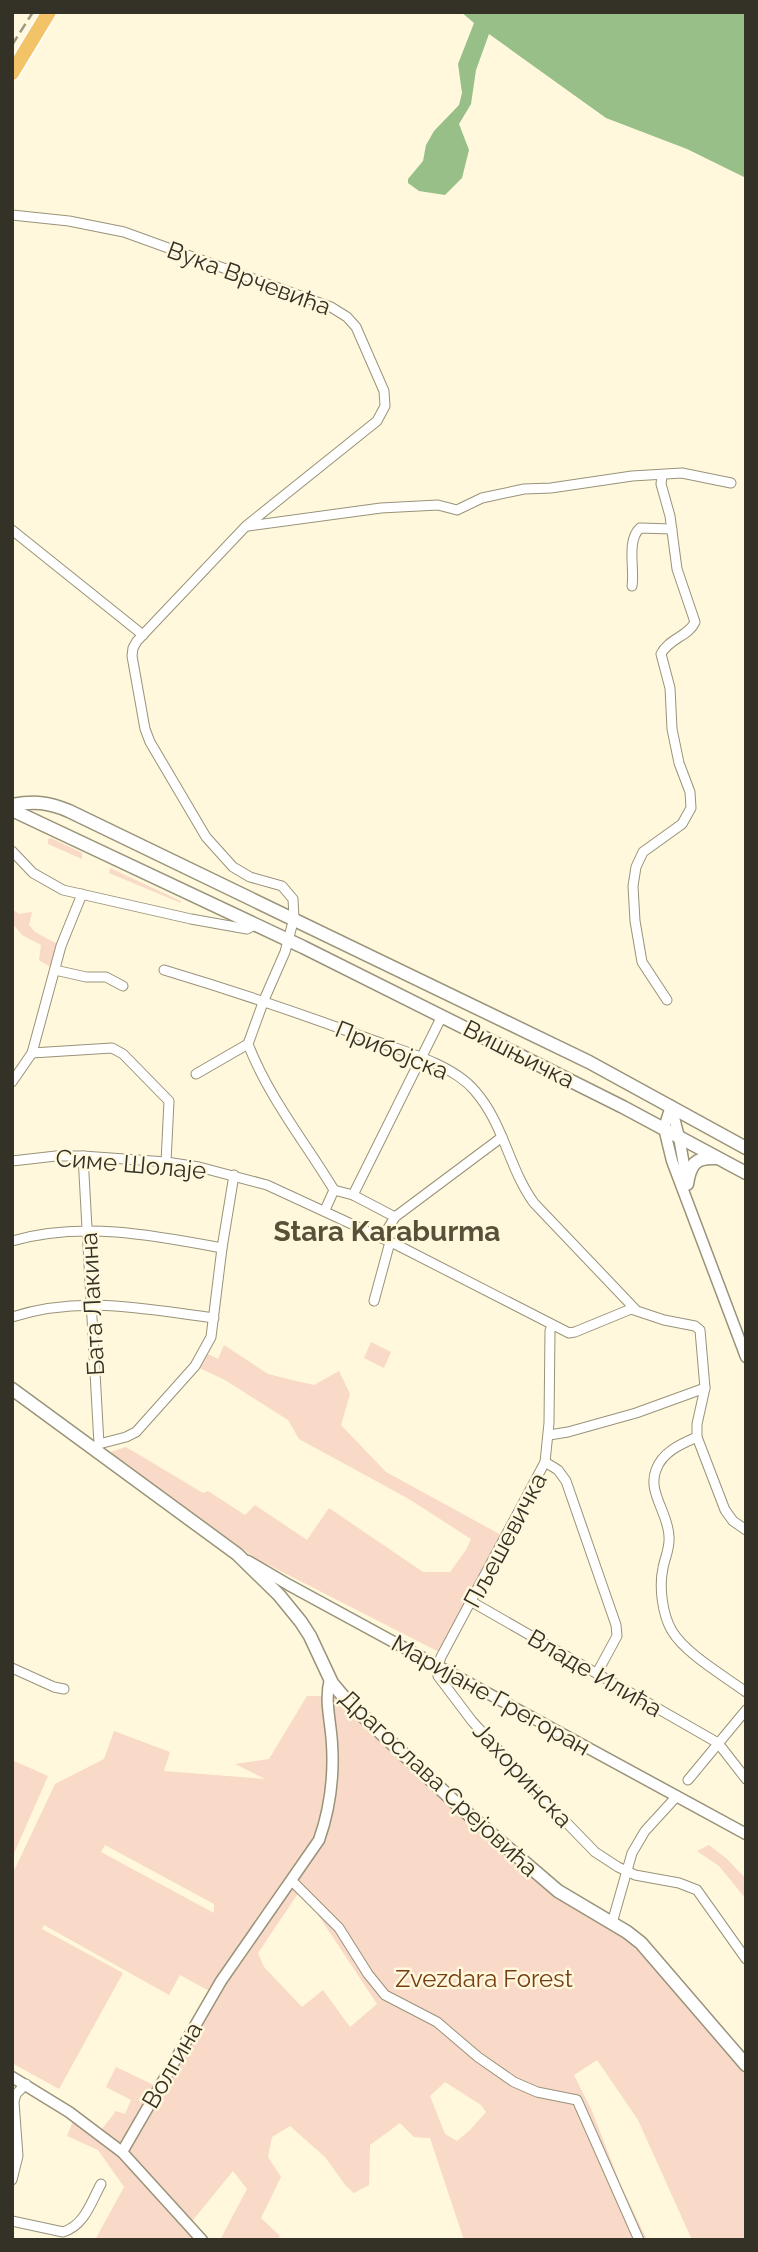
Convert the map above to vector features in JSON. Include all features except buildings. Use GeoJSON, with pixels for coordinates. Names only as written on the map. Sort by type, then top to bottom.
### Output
{"type":"FeatureCollection","features":[{"type":"Feature","properties":{"kind":"main road"},"geometry":{"type":"LineString","coordinates":[[12,73],[49,12]]}},
{"type":"Feature","properties":{"kind":"main road","name":"Вишњичка"},"geometry":{"type":"LineString","coordinates":[[14,811],[43,803],[69,811],[589,1062],[746,1149]]}},
{"type":"Feature","properties":{"kind":"main road","name":"Вишњичка"},"geometry":{"type":"LineString","coordinates":[[14,811],[289,940],[664,1128],[746,1173]]}},
{"type":"Feature","properties":{"kind":"main road"},"geometry":{"type":"LineString","coordinates":[[687,1184],[693,1164],[705,1158],[718,1158]]}},
{"type":"Feature","properties":{"kind":"main road","name":"Драгослава Срејовића"},"geometry":{"type":"LineString","coordinates":[[12,1390],[97,1447],[237,1554],[279,1595],[301,1622],[330,1679],[348,1702],[460,1807],[558,1891],[632,1935],[746,2065]]}},
{"type":"Feature","properties":{"kind":"street","name":"Вука Врчевића"},"geometry":{"type":"LineString","coordinates":[[12,215],[69,221],[124,232],[335,309],[351,321],[359,333],[384,391],[386,403],[382,415],[246,526],[135,644],[132,656],[142,716],[150,742],[206,837],[233,867],[250,877],[277,883],[287,890],[293,899],[294,918]]}},
{"type":"Feature","properties":{"kind":"street"},"geometry":{"type":"LineString","coordinates":[[246,526],[392,507],[438,505],[457,510],[482,498],[524,489],[551,488],[632,476],[682,473],[731,483]]}},
{"type":"Feature","properties":{"kind":"street"},"geometry":{"type":"LineString","coordinates":[[662,476],[661,484],[672,529],[677,569],[695,622],[689,631],[677,637],[661,654],[670,688],[672,729],[679,763],[690,792],[691,808],[682,824],[643,852],[636,867],[633,886],[635,921],[642,962],[667,1000]]}},
{"type":"Feature","properties":{"kind":"street"},"geometry":{"type":"LineString","coordinates":[[632,586],[636,531],[640,528],[672,529]]}},
{"type":"Feature","properties":{"kind":"street"},"geometry":{"type":"LineString","coordinates":[[12,530],[144,635]]}},
{"type":"Feature","properties":{"kind":"street"},"geometry":{"type":"LineString","coordinates":[[12,851],[33,873],[63,890],[247,929],[256,924]]}},
{"type":"Feature","properties":{"kind":"street"},"geometry":{"type":"LineString","coordinates":[[12,1082],[32,1053],[64,938],[82,894]]}},
{"type":"Feature","properties":{"kind":"street"},"geometry":{"type":"LineString","coordinates":[[195,1074],[248,1044],[289,940],[294,918]]}},
{"type":"Feature","properties":{"kind":"street"},"geometry":{"type":"LineString","coordinates":[[55,970],[89,977],[103,976],[123,986]]}},
{"type":"Feature","properties":{"kind":"street","name":"Прибојска"},"geometry":{"type":"LineString","coordinates":[[164,970],[264,1000],[421,1058],[468,1084],[492,1115],[523,1187],[534,1203],[635,1309]]}},
{"type":"Feature","properties":{"kind":"street"},"geometry":{"type":"LineString","coordinates":[[353,1195],[442,1016]]}},
{"type":"Feature","properties":{"kind":"street"},"geometry":{"type":"LineString","coordinates":[[248,1044],[259,1073],[334,1190],[353,1195],[395,1217]]}},
{"type":"Feature","properties":{"kind":"street"},"geometry":{"type":"LineString","coordinates":[[32,1053],[108,1048],[123,1054],[169,1101],[166,1162]]}},
{"type":"Feature","properties":{"kind":"street"},"geometry":{"type":"LineString","coordinates":[[671,1106],[664,1128],[672,1161],[746,1357]]}},
{"type":"Feature","properties":{"kind":"street"},"geometry":{"type":"LineString","coordinates":[[671,1106],[680,1137],[696,1224]]}},
{"type":"Feature","properties":{"kind":"street"},"geometry":{"type":"LineString","coordinates":[[374,1301],[386,1240],[395,1217],[502,1137]]}},
{"type":"Feature","properties":{"kind":"street","name":"Симе Шолаје"},"geometry":{"type":"LineString","coordinates":[[12,1161],[83,1156],[166,1162],[234,1175],[267,1185],[325,1210],[552,1325]]}},
{"type":"Feature","properties":{"kind":"street","name":"Бата Лакина"},"geometry":{"type":"LineString","coordinates":[[83,1156],[89,1231],[97,1447]]}},
{"type":"Feature","properties":{"kind":"street"},"geometry":{"type":"LineString","coordinates":[[97,1447],[132,1435],[200,1359],[211,1337],[234,1175]]}},
{"type":"Feature","properties":{"kind":"street"},"geometry":{"type":"LineString","coordinates":[[325,1210],[334,1190]]}},
{"type":"Feature","properties":{"kind":"street"},"geometry":{"type":"LineString","coordinates":[[12,1241],[35,1234],[89,1231],[147,1234],[222,1248]]}},
{"type":"Feature","properties":{"kind":"street"},"geometry":{"type":"LineString","coordinates":[[12,1317],[39,1310],[92,1304],[214,1318]]}},
{"type":"Feature","properties":{"kind":"street"},"geometry":{"type":"LineString","coordinates":[[552,1325],[573,1333],[628,1309],[635,1309],[700,1330],[705,1388],[697,1437],[725,1510],[733,1521],[746,1530]]}},
{"type":"Feature","properties":{"kind":"street","name":"Пљешевичка"},"geometry":{"type":"LineString","coordinates":[[438,1665],[545,1462],[549,1435],[552,1325]]}},
{"type":"Feature","properties":{"kind":"street"},"geometry":{"type":"LineString","coordinates":[[549,1435],[647,1409],[705,1388]]}},
{"type":"Feature","properties":{"kind":"street"},"geometry":{"type":"LineString","coordinates":[[697,1437],[681,1443],[669,1452],[660,1462],[654,1478],[654,1486],[669,1533],[669,1549],[662,1576],[666,1617],[681,1643],[746,1692]]}},
{"type":"Feature","properties":{"kind":"street"},"geometry":{"type":"LineString","coordinates":[[545,1462],[558,1470],[566,1481],[616,1625],[617,1636],[597,1674]]}},
{"type":"Feature","properties":{"kind":"street","name":"Маријане Грегоран"},"geometry":{"type":"LineString","coordinates":[[237,1554],[746,1834]]}},
{"type":"Feature","properties":{"kind":"street","name":"Владе Илића"},"geometry":{"type":"LineString","coordinates":[[472,1602],[718,1743]]}},
{"type":"Feature","properties":{"kind":"street","name":"Јахоринска"},"geometry":{"type":"LineString","coordinates":[[438,1665],[436,1671],[440,1681],[521,1775],[587,1844],[626,1871],[697,1890],[746,1959]]}},
{"type":"Feature","properties":{"kind":"street"},"geometry":{"type":"LineString","coordinates":[[12,1668],[54,1688],[64,1689]]}},
{"type":"Feature","properties":{"kind":"street","name":"Волгина"},"geometry":{"type":"LineString","coordinates":[[122,2152],[221,1981],[319,1840],[330,1797],[333,1758],[327,1695],[330,1679]]}},
{"type":"Feature","properties":{"kind":"street"},"geometry":{"type":"LineString","coordinates":[[688,1780],[746,1710]]}},
{"type":"Feature","properties":{"kind":"street"},"geometry":{"type":"LineString","coordinates":[[718,1743],[746,1779]]}},
{"type":"Feature","properties":{"kind":"street"},"geometry":{"type":"LineString","coordinates":[[612,1923],[632,1853],[645,1831],[677,1796]]}},
{"type":"Feature","properties":{"kind":"street"},"geometry":{"type":"LineString","coordinates":[[292,1881],[322,1909],[346,1937],[377,1987],[385,1994],[437,2022],[478,2057],[526,2088],[574,2098],[639,2240]]}},
{"type":"Feature","properties":{"kind":"street"},"geometry":{"type":"LineString","coordinates":[[12,2077],[75,2116],[122,2152],[202,2240]]}},
{"type":"Feature","properties":{"kind":"street"},"geometry":{"type":"LineString","coordinates":[[12,2180],[18,2156],[14,2093],[26,2084]]}},
{"type":"Feature","properties":{"kind":"street"},"geometry":{"type":"LineString","coordinates":[[12,2221],[63,2232],[69,2230],[82,2220],[101,2184]]}},
{"type":"Feature","properties":{"kind":"green space"},"geometry":{"type":"Polygon","coordinates":[[[48,839],[82,853],[82,859],[48,844],[48,839]]]}},
{"type":"Feature","properties":{"kind":"green space"},"geometry":{"type":"Polygon","coordinates":[[[110,868],[181,901],[181,903],[109,873],[110,868]]]}},
{"type":"Feature","properties":{"kind":"green space"},"geometry":{"type":"Polygon","coordinates":[[[12,909],[19,914],[32,912],[29,925],[35,932],[61,946],[55,970],[39,960],[41,945],[22,935],[12,923],[12,909]]]}},
{"type":"Feature","properties":{"kind":"green space"},"geometry":{"type":"Polygon","coordinates":[[[371,1342],[391,1352],[384,1368],[364,1358],[371,1342]]]}},
{"type":"Feature","properties":{"kind":"green space"},"geometry":{"type":"Polygon","coordinates":[[[224,1345],[268,1374],[296,1381],[314,1385],[339,1371],[350,1394],[341,1425],[386,1472],[503,1536],[441,1653],[255,1558],[110,1452],[126,1447],[203,1493],[208,1491],[245,1515],[255,1505],[307,1540],[329,1508],[423,1572],[450,1572],[471,1539],[409,1499],[299,1439],[288,1420],[225,1380],[195,1366],[204,1352],[218,1359],[224,1345]]]}},
{"type":"Feature","properties":{"kind":"green space","name":"Zvezdara Forest"},"geometry":{"type":"Polygon","coordinates":[[[307,1696],[340,1696],[466,1815],[640,1949],[746,2070],[746,2240],[692,2240],[638,2120],[597,2060],[574,2075],[647,2240],[464,2240],[430,2138],[414,2137],[400,2123],[370,2145],[369,2185],[354,2193],[325,2157],[290,2126],[272,2137],[268,2157],[281,2177],[261,2218],[280,2236],[277,2240],[220,2240],[247,2189],[233,2171],[189,2225],[200,2240],[95,2240],[124,2187],[98,2150],[67,2136],[75,2116],[98,2134],[116,2111],[125,2114],[131,2100],[106,2087],[116,2067],[158,2087],[213,1993],[180,1975],[169,1995],[44,1925],[42,1929],[123,1973],[59,2089],[12,2063],[12,1875],[55,1784],[104,1759],[114,1731],[170,1752],[164,1771],[265,1779],[235,1764],[269,1759],[307,1696]],[[105,1845],[101,1852],[214,1913],[214,1904],[105,1845]],[[301,1889],[258,1953],[264,1967],[302,2007],[323,1990],[350,2027],[377,2004],[301,1889]],[[445,2082],[430,2096],[445,2134],[457,2141],[486,2112],[481,2105],[445,2082]]]}},
{"type":"Feature","properties":{"kind":"green space"},"geometry":{"type":"Polygon","coordinates":[[[12,1760],[48,1776],[12,1858],[12,1760]]]}},
{"type":"Feature","properties":{"kind":"green space"},"geometry":{"type":"Polygon","coordinates":[[[709,1845],[746,1879],[746,1899],[719,1866],[697,1851],[709,1845]]]}},
{"type":"Feature","properties":{"kind":"shaded area"},"geometry":{"type":"Polygon","coordinates":[[[461,12],[746,12],[746,178],[687,149],[606,118],[489,34],[476,70],[471,104],[459,124],[469,150],[462,178],[445,195],[419,191],[408,183],[408,179],[423,161],[426,145],[434,131],[459,105],[462,93],[458,64],[474,23],[461,12]]]}},
{"type":"Feature","properties":{"kind":"railway"},"geometry":{"type":"LineString","coordinates":[[12,45],[33,12]]}},
{"type":"Feature","properties":{"kind":"district","name":"Stara Karaburma"},"geometry":{"type":"Point","coordinates":[387,1231]}}]}
